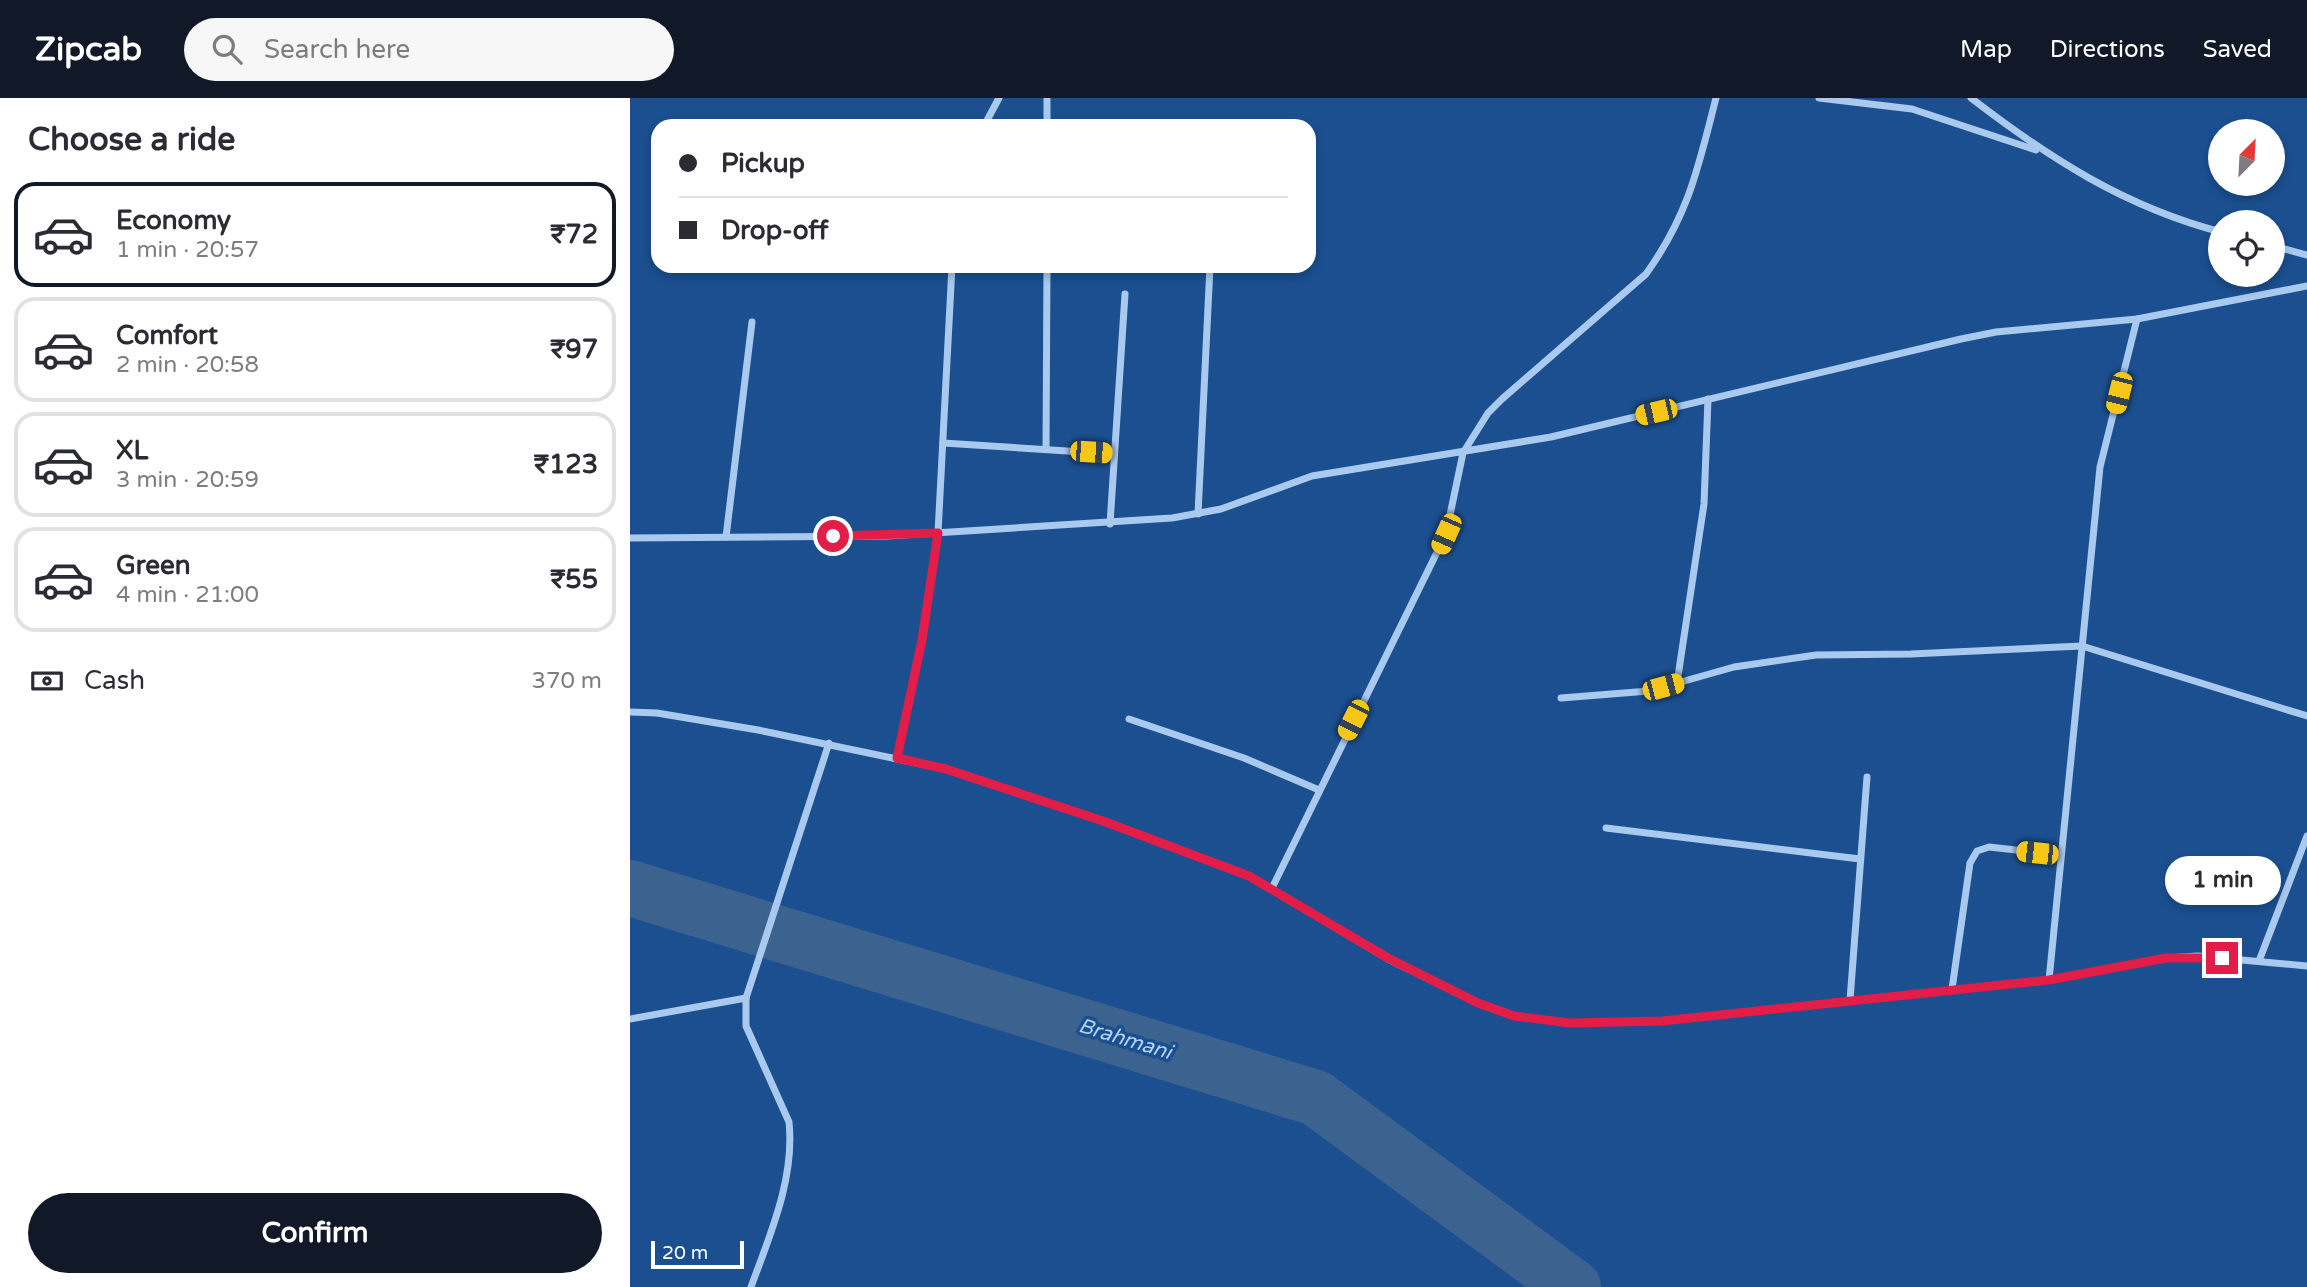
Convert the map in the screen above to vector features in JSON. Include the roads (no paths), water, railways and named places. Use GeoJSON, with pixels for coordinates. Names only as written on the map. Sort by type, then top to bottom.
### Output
{"type":"FeatureCollection","features":[{"type":"Feature","properties":{"kind":"street"},"geometry":{"type":"LineString","coordinates":[[988,119],[999,98]]}},
{"type":"Feature","properties":{"kind":"street"},"geometry":{"type":"LineString","coordinates":[[1047,98],[1047,119]]}},
{"type":"Feature","properties":{"kind":"street"},"geometry":{"type":"LineString","coordinates":[[1272,888],[1446,534],[1463,453],[1495,406],[1646,274],[1662,252],[1689,200],[1716,98]]}},
{"type":"Feature","properties":{"kind":"street"},"geometry":{"type":"LineString","coordinates":[[1819,98],[1912,108],[2043,153]]}},
{"type":"Feature","properties":{"kind":"street"},"geometry":{"type":"LineString","coordinates":[[1971,98],[2043,153],[2105,189],[2208,227]]}},
{"type":"Feature","properties":{"kind":"street"},"geometry":{"type":"LineString","coordinates":[[2285,249],[2307,255]]}},
{"type":"Feature","properties":{"kind":"street"},"geometry":{"type":"LineString","coordinates":[[897,758],[922,640],[938,533],[952,273]]}},
{"type":"Feature","properties":{"kind":"street"},"geometry":{"type":"LineString","coordinates":[[1046,449],[1047,273]]}},
{"type":"Feature","properties":{"kind":"street"},"geometry":{"type":"LineString","coordinates":[[1198,514],[1210,273]]}},
{"type":"Feature","properties":{"kind":"street"},"geometry":{"type":"LineString","coordinates":[[630,538],[938,533],[1110,524],[1198,514],[1312,476],[1551,437],[1996,332],[2137,319],[2307,286]]}},
{"type":"Feature","properties":{"kind":"street"},"geometry":{"type":"LineString","coordinates":[[1110,524],[1125,295]]}},
{"type":"Feature","properties":{"kind":"street"},"geometry":{"type":"LineString","coordinates":[[2049,980],[2100,467],[2137,319]]}},
{"type":"Feature","properties":{"kind":"street"},"geometry":{"type":"LineString","coordinates":[[726,537],[752,322]]}},
{"type":"Feature","properties":{"kind":"street"},"geometry":{"type":"LineString","coordinates":[[1677,683],[1704,504],[1708,399]]}},
{"type":"Feature","properties":{"kind":"street"},"geometry":{"type":"LineString","coordinates":[[943,443],[1114,454]]}},
{"type":"Feature","properties":{"kind":"street"},"geometry":{"type":"LineString","coordinates":[[1560,698],[1649,691],[1734,667],[1816,655],[1911,654],[2082,646],[2307,716]]}},
{"type":"Feature","properties":{"kind":"street"},"geometry":{"type":"LineString","coordinates":[[630,712],[670,715],[829,743],[946,769],[1103,821],[1272,888],[1388,958],[1478,1003],[1514,1016],[1611,1025],[2049,980],[2166,958],[2259,961],[2307,966]]}},
{"type":"Feature","properties":{"kind":"street"},"geometry":{"type":"LineString","coordinates":[[1129,719],[1244,758],[1319,790]]}},
{"type":"Feature","properties":{"kind":"street"},"geometry":{"type":"LineString","coordinates":[[751,1287],[784,1187],[790,1139],[789,1122],[746,1026],[746,998],[829,743]]}},
{"type":"Feature","properties":{"kind":"street"},"geometry":{"type":"LineString","coordinates":[[1850,1000],[1867,777]]}},
{"type":"Feature","properties":{"kind":"street"},"geometry":{"type":"LineString","coordinates":[[1606,828],[1860,859]]}},
{"type":"Feature","properties":{"kind":"street"},"geometry":{"type":"LineString","coordinates":[[2259,961],[2307,836]]}},
{"type":"Feature","properties":{"kind":"street"},"geometry":{"type":"LineString","coordinates":[[1952,989],[1970,863],[1977,851],[1989,847],[2061,855]]}},
{"type":"Feature","properties":{"kind":"street"},"geometry":{"type":"LineString","coordinates":[[630,1020],[746,998]]}},
{"type":"Feature","properties":{"kind":"waterway","name":"Brahmani"},"geometry":{"type":"LineString","coordinates":[[630,888],[1316,1098],[1573,1287]]}}]}
